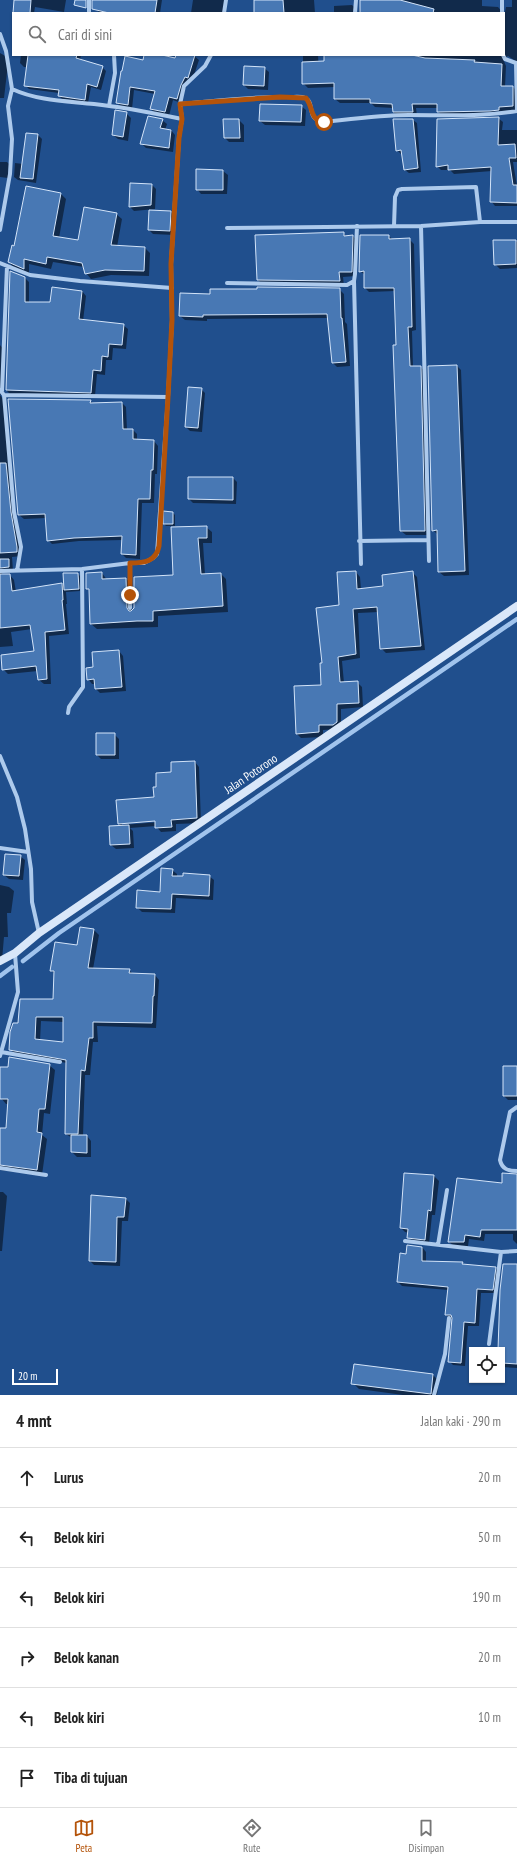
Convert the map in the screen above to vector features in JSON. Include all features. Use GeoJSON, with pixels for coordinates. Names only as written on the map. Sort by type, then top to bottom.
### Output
{"type":"FeatureCollection","features":[{"type":"Feature","properties":{"kind":"street"},"geometry":{"type":"LineString","coordinates":[[89,0],[89,12]]}},
{"type":"Feature","properties":{"kind":"street"},"geometry":{"type":"LineString","coordinates":[[224,12],[226,0]]}},
{"type":"Feature","properties":{"kind":"street"},"geometry":{"type":"LineString","coordinates":[[354,12],[356,0]]}},
{"type":"Feature","properties":{"kind":"street"},"geometry":{"type":"LineString","coordinates":[[502,0],[502,12]]}},
{"type":"Feature","properties":{"kind":"street"},"geometry":{"type":"LineString","coordinates":[[0,34],[6,51],[12,89],[8,106],[12,139],[10,174],[0,230]]}},
{"type":"Feature","properties":{"kind":"street"},"geometry":{"type":"LineString","coordinates":[[109,106],[115,73],[114,56]]}},
{"type":"Feature","properties":{"kind":"street"},"geometry":{"type":"LineString","coordinates":[[0,571],[82,569],[130,563],[144,563],[157,554],[168,397],[172,288],[171,264],[179,138],[182,119],[180,104],[184,86],[205,66],[210,56]]}},
{"type":"Feature","properties":{"kind":"street"},"geometry":{"type":"LineString","coordinates":[[180,104],[280,97],[302,97],[309,101],[314,118],[317,121],[324,122],[376,116],[459,116],[499,114],[517,111],[516,63],[505,59],[504,56]]}},
{"type":"Feature","properties":{"kind":"street"},"geometry":{"type":"LineString","coordinates":[[12,89],[22,94],[140,110],[182,119]]}},
{"type":"Feature","properties":{"kind":"street"},"geometry":{"type":"LineString","coordinates":[[394,226],[395,197],[398,190],[402,189],[476,187],[480,222]]}},
{"type":"Feature","properties":{"kind":"street"},"geometry":{"type":"LineString","coordinates":[[227,228],[421,226],[480,222],[517,222]]}},
{"type":"Feature","properties":{"kind":"street"},"geometry":{"type":"LineString","coordinates":[[357,226],[354,281],[360,564]]}},
{"type":"Feature","properties":{"kind":"street"},"geometry":{"type":"LineString","coordinates":[[421,226],[427,540],[429,561]]}},
{"type":"Feature","properties":{"kind":"street"},"geometry":{"type":"LineString","coordinates":[[0,263],[30,275],[80,281],[172,288]]}},
{"type":"Feature","properties":{"kind":"street"},"geometry":{"type":"LineString","coordinates":[[7,266],[2,392],[14,512],[21,547],[17,571]]}},
{"type":"Feature","properties":{"kind":"street"},"geometry":{"type":"LineString","coordinates":[[227,283],[347,286],[354,281]]}},
{"type":"Feature","properties":{"kind":"street"},"geometry":{"type":"LineString","coordinates":[[2,392],[168,397]]}},
{"type":"Feature","properties":{"kind":"street"},"geometry":{"type":"LineString","coordinates":[[359,541],[427,540]]}},
{"type":"Feature","properties":{"kind":"street"},"geometry":{"type":"LineString","coordinates":[[130,563],[130,608]]}},
{"type":"Feature","properties":{"kind":"street"},"geometry":{"type":"LineString","coordinates":[[68,713],[69,708],[83,687],[82,569]]}},
{"type":"Feature","properties":{"kind":"street","name":"Jalan Potorono"},"geometry":{"type":"LineString","coordinates":[[0,961],[15,953],[40,933],[517,606]]}},
{"type":"Feature","properties":{"kind":"street"},"geometry":{"type":"LineString","coordinates":[[0,756],[17,797],[26,828],[31,869],[32,902],[40,933]]}},
{"type":"Feature","properties":{"kind":"street"},"geometry":{"type":"LineString","coordinates":[[0,848],[28,852]]}},
{"type":"Feature","properties":{"kind":"street"},"geometry":{"type":"LineString","coordinates":[[15,953],[18,992],[1,1054],[60,1062]]}},
{"type":"Feature","properties":{"kind":"street"},"geometry":{"type":"LineString","coordinates":[[517,1107],[510,1112],[500,1160],[501,1165],[506,1170],[517,1172]]}},
{"type":"Feature","properties":{"kind":"street"},"geometry":{"type":"LineString","coordinates":[[0,1168],[46,1175]]}},
{"type":"Feature","properties":{"kind":"street"},"geometry":{"type":"LineString","coordinates":[[438,1245],[447,1190]]}},
{"type":"Feature","properties":{"kind":"street"},"geometry":{"type":"LineString","coordinates":[[405,1241],[500,1252],[517,1251]]}},
{"type":"Feature","properties":{"kind":"street"},"geometry":{"type":"LineString","coordinates":[[489,1344],[500,1252]]}},
{"type":"Feature","properties":{"kind":"street"},"geometry":{"type":"LineString","coordinates":[[434,1395],[445,1354],[449,1318]]}},
{"type":"Feature","properties":{"kind":"building"},"geometry":{"type":"Polygon","coordinates":[[[14,0],[31,0],[30,12],[13,12],[14,0]]]}},
{"type":"Feature","properties":{"kind":"building"},"geometry":{"type":"Polygon","coordinates":[[[75,0],[86,0],[86,8],[74,5],[75,0]]]}},
{"type":"Feature","properties":{"kind":"building"},"geometry":{"type":"Polygon","coordinates":[[[92,0],[157,0],[155,12],[105,12],[92,9],[92,0]]]}},
{"type":"Feature","properties":{"kind":"building"},"geometry":{"type":"Polygon","coordinates":[[[254,0],[283,0],[284,12],[254,12],[254,0]]]}},
{"type":"Feature","properties":{"kind":"building"},"geometry":{"type":"Polygon","coordinates":[[[360,0],[400,0],[434,9],[433,12],[360,12],[360,0]]]}},
{"type":"Feature","properties":{"kind":"building"},"geometry":{"type":"Polygon","coordinates":[[[28,56],[77,56],[76,58],[103,66],[97,87],[87,84],[85,100],[58,96],[59,90],[24,86],[28,56]]]}},
{"type":"Feature","properties":{"kind":"building"},"geometry":{"type":"Polygon","coordinates":[[[125,56],[143,60],[144,56],[166,56],[175,58],[176,56],[195,56],[188,78],[185,77],[177,99],[169,97],[165,112],[150,109],[155,91],[130,87],[128,105],[116,103],[125,56]]]}},
{"type":"Feature","properties":{"kind":"building"},"geometry":{"type":"Polygon","coordinates":[[[324,56],[416,56],[425,58],[475,60],[474,62],[502,64],[501,86],[513,86],[513,106],[499,107],[499,110],[490,111],[437,112],[437,104],[412,104],[413,112],[393,112],[392,104],[370,103],[370,99],[334,99],[334,83],[302,84],[302,62],[324,61],[324,56]]]}},
{"type":"Feature","properties":{"kind":"building"},"geometry":{"type":"Polygon","coordinates":[[[244,66],[265,67],[264,86],[243,85],[244,66]]]}},
{"type":"Feature","properties":{"kind":"building"},"geometry":{"type":"Polygon","coordinates":[[[260,104],[302,105],[301,122],[259,121],[260,104]]]}},
{"type":"Feature","properties":{"kind":"building"},"geometry":{"type":"Polygon","coordinates":[[[115,110],[127,112],[123,137],[112,135],[115,110]]]}},
{"type":"Feature","properties":{"kind":"building"},"geometry":{"type":"Polygon","coordinates":[[[148,116],[163,119],[160,128],[171,130],[169,148],[140,144],[148,116]]]}},
{"type":"Feature","properties":{"kind":"building"},"geometry":{"type":"Polygon","coordinates":[[[499,117],[498,145],[515,144],[516,158],[509,158],[513,185],[517,185],[517,203],[490,202],[491,167],[448,170],[448,165],[436,167],[437,119],[499,117]]]}},
{"type":"Feature","properties":{"kind":"building"},"geometry":{"type":"Polygon","coordinates":[[[223,119],[239,119],[240,138],[224,138],[223,119]]]}},
{"type":"Feature","properties":{"kind":"building"},"geometry":{"type":"Polygon","coordinates":[[[393,119],[413,119],[418,168],[404,170],[401,150],[396,151],[393,119]]]}},
{"type":"Feature","properties":{"kind":"building"},"geometry":{"type":"Polygon","coordinates":[[[26,133],[38,134],[33,179],[20,178],[26,133]]]}},
{"type":"Feature","properties":{"kind":"building"},"geometry":{"type":"Polygon","coordinates":[[[196,169],[223,170],[223,190],[196,190],[196,169]]]}},
{"type":"Feature","properties":{"kind":"building"},"geometry":{"type":"Polygon","coordinates":[[[130,183],[152,184],[151,205],[129,207],[130,183]]]}},
{"type":"Feature","properties":{"kind":"building"},"geometry":{"type":"Polygon","coordinates":[[[26,186],[61,193],[53,236],[78,240],[84,207],[117,213],[111,245],[145,247],[144,271],[105,270],[85,274],[82,263],[47,257],[46,264],[24,259],[24,269],[8,262],[12,245],[14,246],[26,186]]]}},
{"type":"Feature","properties":{"kind":"building"},"geometry":{"type":"Polygon","coordinates":[[[149,210],[171,211],[170,231],[148,230],[149,210]]]}},
{"type":"Feature","properties":{"kind":"building"},"geometry":{"type":"Polygon","coordinates":[[[344,232],[344,236],[353,235],[352,272],[339,272],[340,281],[257,280],[255,235],[344,232]]]}},
{"type":"Feature","properties":{"kind":"building"},"geometry":{"type":"Polygon","coordinates":[[[360,235],[389,235],[389,239],[410,238],[412,327],[408,327],[410,366],[421,366],[425,531],[400,531],[393,345],[396,345],[394,288],[364,288],[364,271],[359,272],[360,235]]]}},
{"type":"Feature","properties":{"kind":"building"},"geometry":{"type":"Polygon","coordinates":[[[493,240],[516,240],[516,264],[494,265],[493,240]]]}},
{"type":"Feature","properties":{"kind":"building"},"geometry":{"type":"Polygon","coordinates":[[[10,271],[25,277],[25,302],[50,302],[52,287],[82,291],[79,319],[124,324],[122,345],[109,344],[108,357],[102,356],[101,371],[93,370],[91,393],[6,390],[10,271]]]}},
{"type":"Feature","properties":{"kind":"building"},"geometry":{"type":"Polygon","coordinates":[[[257,287],[340,288],[341,318],[346,362],[332,363],[327,314],[203,315],[203,317],[179,316],[180,293],[210,294],[210,289],[257,289],[257,287]]]}},
{"type":"Feature","properties":{"kind":"building"},"geometry":{"type":"Polygon","coordinates":[[[457,365],[465,571],[438,572],[437,530],[432,531],[428,366],[457,365]]]}},
{"type":"Feature","properties":{"kind":"building"},"geometry":{"type":"Polygon","coordinates":[[[188,387],[202,388],[198,428],[185,427],[188,387]]]}},
{"type":"Feature","properties":{"kind":"building"},"geometry":{"type":"Polygon","coordinates":[[[8,399],[91,400],[90,403],[122,402],[123,429],[133,429],[133,439],[154,440],[150,499],[138,499],[136,555],[121,554],[122,536],[47,541],[45,514],[18,515],[8,399]]]}},
{"type":"Feature","properties":{"kind":"building"},"geometry":{"type":"Polygon","coordinates":[[[0,463],[6,463],[17,552],[0,553],[0,463]]]}},
{"type":"Feature","properties":{"kind":"building"},"geometry":{"type":"Polygon","coordinates":[[[188,477],[233,477],[233,500],[188,499],[188,477]]]}},
{"type":"Feature","properties":{"kind":"building"},"geometry":{"type":"Polygon","coordinates":[[[163,511],[173,512],[173,524],[163,524],[163,511]]]}},
{"type":"Feature","properties":{"kind":"building"},"geometry":{"type":"Polygon","coordinates":[[[207,526],[207,538],[198,538],[201,574],[221,573],[223,606],[153,611],[153,621],[90,624],[89,589],[86,589],[86,573],[102,572],[102,579],[126,578],[127,608],[131,611],[134,608],[134,577],[173,575],[171,527],[207,526]]]}},
{"type":"Feature","properties":{"kind":"building"},"geometry":{"type":"Polygon","coordinates":[[[0,559],[9,559],[9,567],[0,568],[0,559]]]}},
{"type":"Feature","properties":{"kind":"building"},"geometry":{"type":"Polygon","coordinates":[[[356,571],[357,589],[383,586],[382,575],[413,571],[421,646],[380,649],[377,607],[353,609],[356,654],[338,657],[340,682],[358,681],[359,703],[337,704],[337,722],[333,725],[319,725],[319,732],[296,734],[294,686],[321,685],[320,663],[322,663],[316,608],[339,605],[337,572],[356,571]]]}},
{"type":"Feature","properties":{"kind":"building"},"geometry":{"type":"Polygon","coordinates":[[[63,573],[78,573],[79,589],[64,590],[63,573]]]}},
{"type":"Feature","properties":{"kind":"building"},"geometry":{"type":"Polygon","coordinates":[[[0,574],[10,574],[12,591],[62,583],[65,630],[45,632],[47,679],[38,680],[36,666],[2,670],[1,655],[34,651],[30,625],[0,628],[0,574]]]}},
{"type":"Feature","properties":{"kind":"building"},"geometry":{"type":"Polygon","coordinates":[[[119,650],[122,687],[95,689],[94,679],[87,680],[86,668],[93,667],[92,652],[119,650]]]}},
{"type":"Feature","properties":{"kind":"building"},"geometry":{"type":"Polygon","coordinates":[[[96,733],[115,733],[115,755],[96,755],[96,733]]]}},
{"type":"Feature","properties":{"kind":"building"},"geometry":{"type":"Polygon","coordinates":[[[195,761],[197,818],[171,820],[172,827],[155,828],[155,821],[118,824],[116,800],[154,797],[153,787],[156,787],[156,773],[171,772],[171,762],[195,761]]]}},
{"type":"Feature","properties":{"kind":"building"},"geometry":{"type":"Polygon","coordinates":[[[129,825],[130,844],[110,845],[109,826],[129,825]]]}},
{"type":"Feature","properties":{"kind":"building"},"geometry":{"type":"Polygon","coordinates":[[[5,854],[21,855],[19,876],[3,875],[5,854]]]}},
{"type":"Feature","properties":{"kind":"building"},"geometry":{"type":"Polygon","coordinates":[[[161,868],[173,869],[172,876],[183,876],[183,873],[210,875],[209,896],[172,894],[171,909],[136,908],[137,890],[160,892],[161,868]]]}},
{"type":"Feature","properties":{"kind":"building"},"geometry":{"type":"Polygon","coordinates":[[[80,927],[94,929],[88,968],[130,969],[129,973],[155,974],[154,996],[152,1023],[93,1022],[93,1038],[89,1038],[85,1071],[81,1070],[78,1134],[65,1134],[66,1060],[9,1050],[10,1032],[13,1023],[18,1023],[20,999],[53,999],[54,971],[50,971],[55,942],[77,945],[80,927]],[[36,1017],[35,1039],[63,1042],[63,1017],[36,1017]]]}},
{"type":"Feature","properties":{"kind":"building"},"geometry":{"type":"Polygon","coordinates":[[[9,1057],[50,1064],[45,1109],[39,1109],[37,1132],[42,1133],[37,1170],[0,1165],[0,1128],[6,1128],[8,1099],[0,1099],[0,1067],[8,1067],[9,1057]]]}},
{"type":"Feature","properties":{"kind":"building"},"geometry":{"type":"Polygon","coordinates":[[[503,1066],[517,1066],[517,1096],[503,1096],[503,1066]]]}},
{"type":"Feature","properties":{"kind":"building"},"geometry":{"type":"Polygon","coordinates":[[[71,1135],[87,1135],[87,1153],[71,1152],[71,1135]]]}},
{"type":"Feature","properties":{"kind":"building"},"geometry":{"type":"Polygon","coordinates":[[[404,1173],[434,1175],[431,1211],[428,1210],[425,1240],[407,1238],[408,1229],[400,1228],[404,1173]]]}},
{"type":"Feature","properties":{"kind":"building"},"geometry":{"type":"Polygon","coordinates":[[[502,1173],[517,1174],[517,1230],[481,1230],[480,1237],[465,1235],[464,1242],[448,1242],[457,1178],[502,1183],[502,1173]]]}},
{"type":"Feature","properties":{"kind":"building"},"geometry":{"type":"Polygon","coordinates":[[[91,1195],[126,1198],[124,1217],[117,1217],[116,1262],[89,1261],[91,1195]]]}},
{"type":"Feature","properties":{"kind":"building"},"geometry":{"type":"Polygon","coordinates":[[[407,1245],[422,1247],[422,1261],[463,1262],[462,1264],[496,1267],[493,1290],[477,1289],[475,1323],[464,1322],[461,1363],[448,1362],[452,1318],[451,1315],[445,1315],[448,1287],[397,1282],[400,1253],[406,1254],[407,1245]]]}},
{"type":"Feature","properties":{"kind":"building"},"geometry":{"type":"Polygon","coordinates":[[[503,1264],[517,1264],[517,1364],[505,1363],[505,1347],[498,1347],[500,1290],[503,1264]]]}},
{"type":"Feature","properties":{"kind":"building"},"geometry":{"type":"Polygon","coordinates":[[[354,1364],[433,1374],[431,1394],[351,1384],[354,1364]]]}},
{"type":"Feature","properties":{"kind":"waterway"},"geometry":{"type":"LineString","coordinates":[[23,961],[59,933],[517,619]]}},
{"type":"Feature","properties":{"kind":"waterway"},"geometry":{"type":"LineString","coordinates":[[0,976],[12,967]]}},
{"type":"Feature","properties":{"kind":"route"},"geometry":{"type":"LineString","coordinates":[[130,595],[130,563],[144,563],[153,558],[157,554],[159,546],[172,320],[171,264],[179,138],[182,119],[180,104],[280,97],[302,97],[309,101],[314,118],[317,121],[324,122]]}}]}
